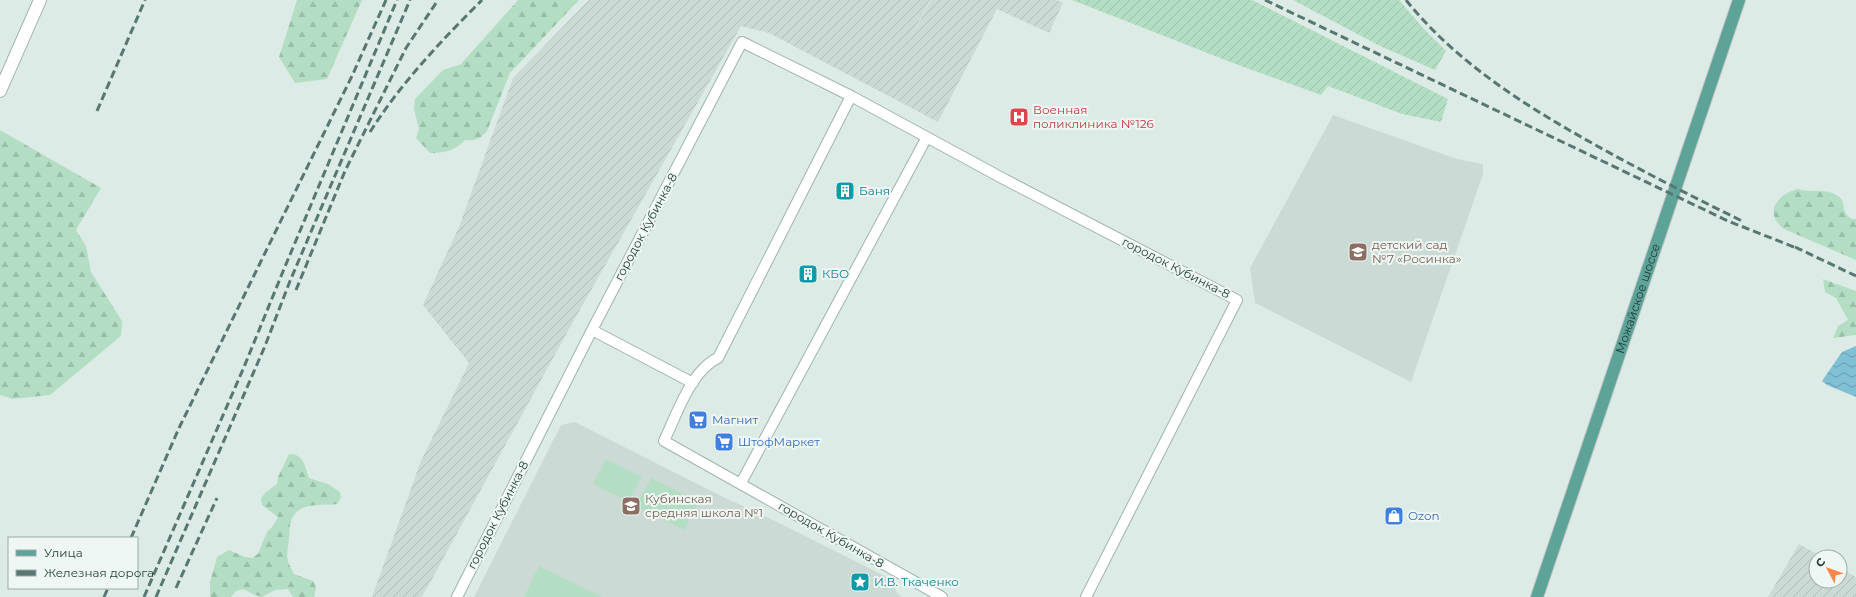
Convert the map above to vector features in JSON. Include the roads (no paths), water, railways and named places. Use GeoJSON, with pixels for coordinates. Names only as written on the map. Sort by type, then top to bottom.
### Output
{"type":"FeatureCollection","features":[{"type":"Feature","properties":{"kind":"main road","name":"Можайское шоссе"},"geometry":{"type":"LineString","coordinates":[[1537,597],[1739,0]]}},
{"type":"Feature","properties":{"kind":"street"},"geometry":{"type":"LineString","coordinates":[[0,91],[40,0]]}},
{"type":"Feature","properties":{"kind":"street","name":"городок Кубинка-8"},"geometry":{"type":"LineString","coordinates":[[457,597],[592,330],[742,42],[851,96],[1008,182],[1237,300],[1086,597]]}},
{"type":"Feature","properties":{"kind":"street"},"geometry":{"type":"LineString","coordinates":[[592,330],[693,383],[701,370],[710,362],[718,358],[851,96]]}},
{"type":"Feature","properties":{"kind":"street"},"geometry":{"type":"LineString","coordinates":[[741,483],[927,137]]}},
{"type":"Feature","properties":{"kind":"street","name":"городок Кубинка-8"},"geometry":{"type":"LineString","coordinates":[[693,383],[664,441],[942,597]]}},
{"type":"Feature","properties":{"kind":"water"},"geometry":{"type":"Polygon","coordinates":[[[1856,346],[1856,397],[1827,385],[1822,381],[1842,352],[1856,346]]]}},
{"type":"Feature","properties":{"kind":"railway"},"geometry":{"type":"LineString","coordinates":[[97,111],[145,0]]}},
{"type":"Feature","properties":{"kind":"railway"},"geometry":{"type":"LineString","coordinates":[[131,537],[179,428],[352,76],[386,0]]}},
{"type":"Feature","properties":{"kind":"railway"},"geometry":{"type":"LineString","coordinates":[[144,597],[244,367],[397,0]]}},
{"type":"Feature","properties":{"kind":"railway"},"geometry":{"type":"LineString","coordinates":[[156,597],[265,346],[290,281],[410,0]]}},
{"type":"Feature","properties":{"kind":"railway"},"geometry":{"type":"LineString","coordinates":[[296,290],[345,171],[406,48],[438,0]]}},
{"type":"Feature","properties":{"kind":"railway"},"geometry":{"type":"LineString","coordinates":[[370,132],[395,96],[422,63],[482,0]]}},
{"type":"Feature","properties":{"kind":"railway"},"geometry":{"type":"LineString","coordinates":[[1265,0],[1728,221],[1799,249]]}},
{"type":"Feature","properties":{"kind":"railway"},"geometry":{"type":"LineString","coordinates":[[1406,0],[1423,20],[1461,56],[1524,103],[1612,154],[1744,222]]}},
{"type":"Feature","properties":{"kind":"railway"},"geometry":{"type":"LineString","coordinates":[[1795,247],[1856,276]]}},
{"type":"Feature","properties":{"kind":"railway"},"geometry":{"type":"LineString","coordinates":[[176,588],[217,498]]}},
{"type":"Feature","properties":{"kind":"railway"},"geometry":{"type":"LineString","coordinates":[[104,597],[108,589]]}},
{"type":"Feature","properties":{"kind":"place","name":"Военная поликлиника №126"},"geometry":{"type":"Point","coordinates":[1019,117]}},
{"type":"Feature","properties":{"kind":"place","name":"Баня"},"geometry":{"type":"Point","coordinates":[845,191]}},
{"type":"Feature","properties":{"kind":"place","name":"детский сад №7 «Росинка»"},"geometry":{"type":"Point","coordinates":[1358,252]}},
{"type":"Feature","properties":{"kind":"place","name":"КБО"},"geometry":{"type":"Point","coordinates":[808,274]}},
{"type":"Feature","properties":{"kind":"place","name":"Магнит"},"geometry":{"type":"Point","coordinates":[698,420]}},
{"type":"Feature","properties":{"kind":"place","name":"ШтофМаркет"},"geometry":{"type":"Point","coordinates":[724,442]}},
{"type":"Feature","properties":{"kind":"place","name":"Кубинская средняя школа №1"},"geometry":{"type":"Point","coordinates":[631,506]}},
{"type":"Feature","properties":{"kind":"place","name":"Ozon"},"geometry":{"type":"Point","coordinates":[1394,516]}},
{"type":"Feature","properties":{"kind":"place","name":"И.В. Ткаченко"},"geometry":{"type":"Point","coordinates":[860,582]}}]}
